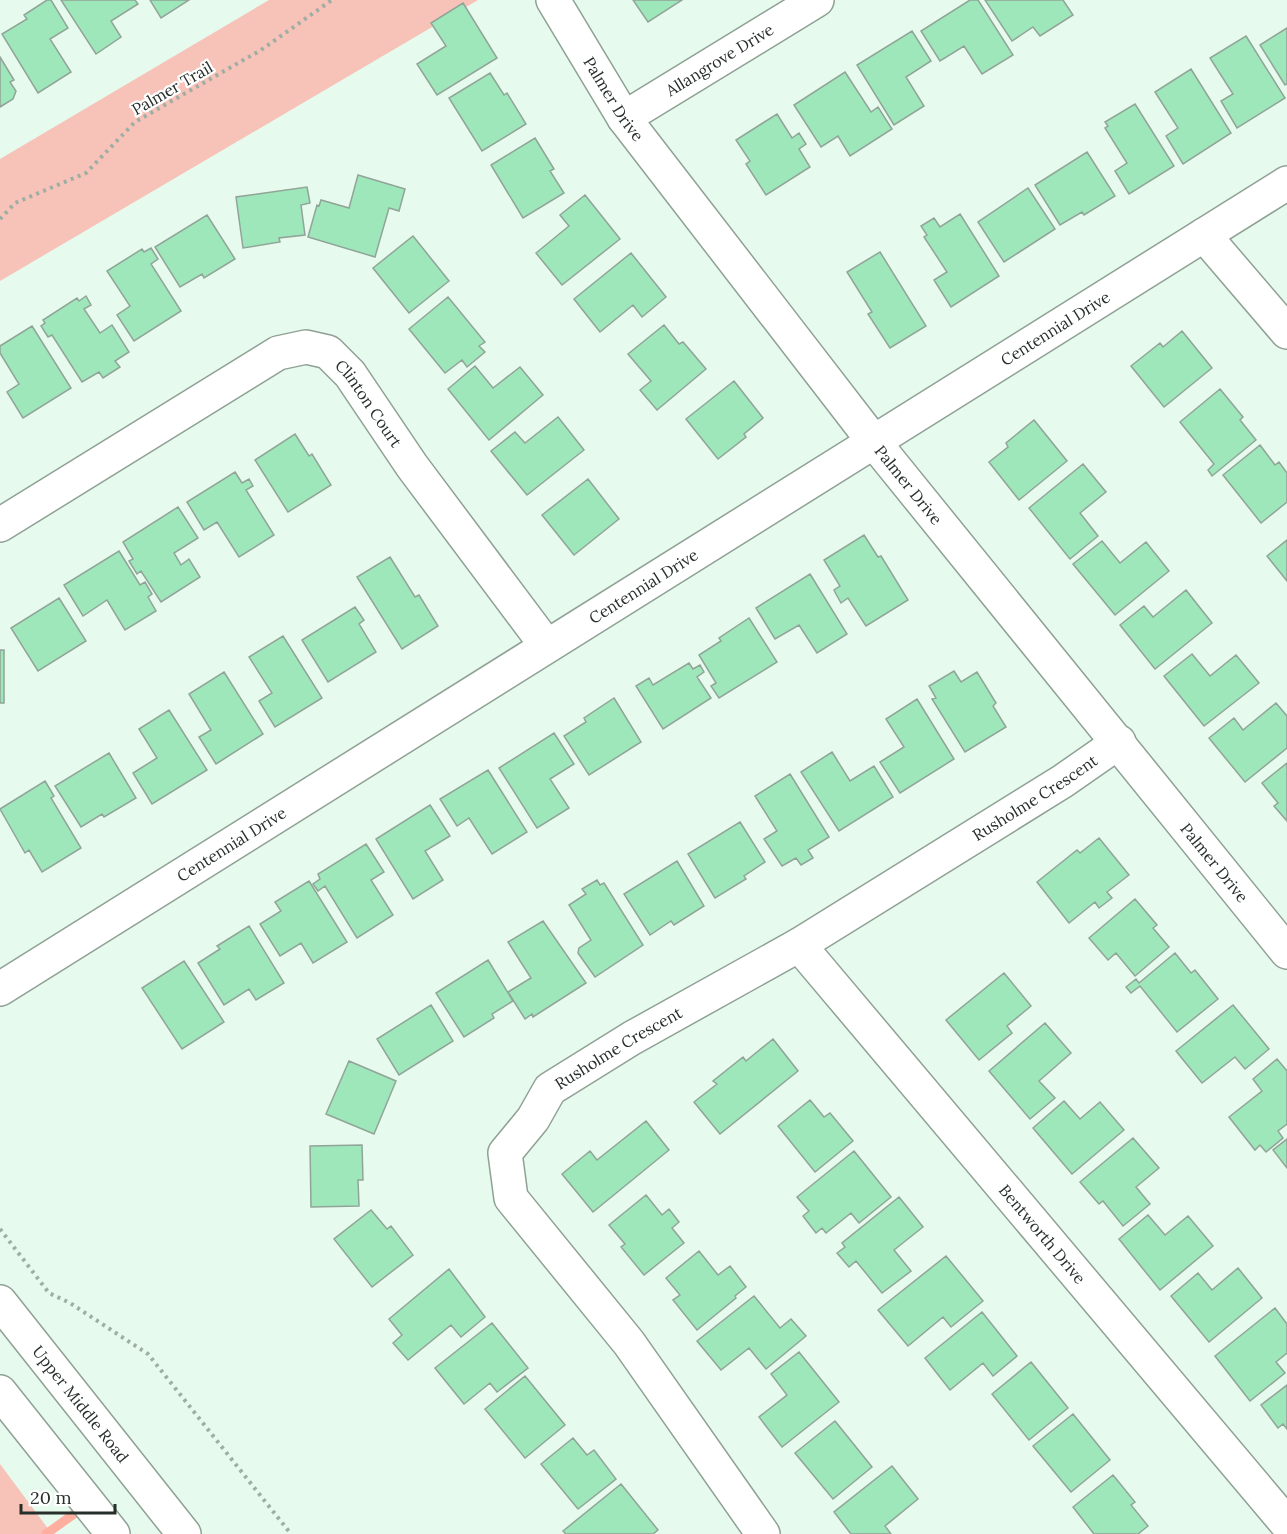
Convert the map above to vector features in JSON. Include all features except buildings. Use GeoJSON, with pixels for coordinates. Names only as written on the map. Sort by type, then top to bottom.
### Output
{"type":"FeatureCollection","features":[{"type":"Feature","properties":{"kind":"street","name":"Palmer Drive"},"geometry":{"type":"LineString","coordinates":[[553,0],[624,118],[874,442],[1287,952]]}},
{"type":"Feature","properties":{"kind":"street","name":"Allangrove Drive"},"geometry":{"type":"LineString","coordinates":[[624,118],[817,0]]}},
{"type":"Feature","properties":{"kind":"street","name":"Centennial Drive"},"geometry":{"type":"LineString","coordinates":[[0,989],[1287,183]]}},
{"type":"Feature","properties":{"kind":"street"},"geometry":{"type":"LineString","coordinates":[[1204,235],[1287,332]]}},
{"type":"Feature","properties":{"kind":"street","name":"Clinton Court"},"geometry":{"type":"LineString","coordinates":[[0,525],[278,353],[306,347],[328,352],[350,374],[412,466],[546,645]]}},
{"type":"Feature","properties":{"kind":"street","name":"Rusholme Crescent"},"geometry":{"type":"LineString","coordinates":[[763,1534],[629,1342],[511,1198],[505,1153],[533,1119],[550,1089],[632,1038],[799,945],[1063,781],[1119,742]]}},
{"type":"Feature","properties":{"kind":"street","name":"Bentworth Drive"},"geometry":{"type":"LineString","coordinates":[[799,945],[1287,1524]]}},
{"type":"Feature","properties":{"kind":"street","name":"Upper Middle Road"},"geometry":{"type":"LineString","coordinates":[[0,1302],[184,1534]]}},
{"type":"Feature","properties":{"kind":"street"},"geometry":{"type":"LineString","coordinates":[[0,1392],[113,1534]]}},
{"type":"Feature","properties":{"kind":"path","name":"Palmer Trail"},"geometry":{"type":"LineString","coordinates":[[0,219],[15,203],[86,173],[135,122],[261,50],[332,0]]}},
{"type":"Feature","properties":{"kind":"path"},"geometry":{"type":"LineString","coordinates":[[0,1229],[49,1293],[70,1303],[148,1354],[291,1534]]}},
{"type":"Feature","properties":{"kind":"shaded area"},"geometry":{"type":"Polygon","coordinates":[[[269,0],[478,0],[0,281],[0,159],[269,0]]]}},
{"type":"Feature","properties":{"kind":"shaded area"},"geometry":{"type":"Polygon","coordinates":[[[0,1464],[52,1534],[0,1534],[0,1464]]]}},
{"type":"Feature","properties":{"kind":"waterway"},"geometry":{"type":"LineString","coordinates":[[46,1534],[74,1514]]}}]}
